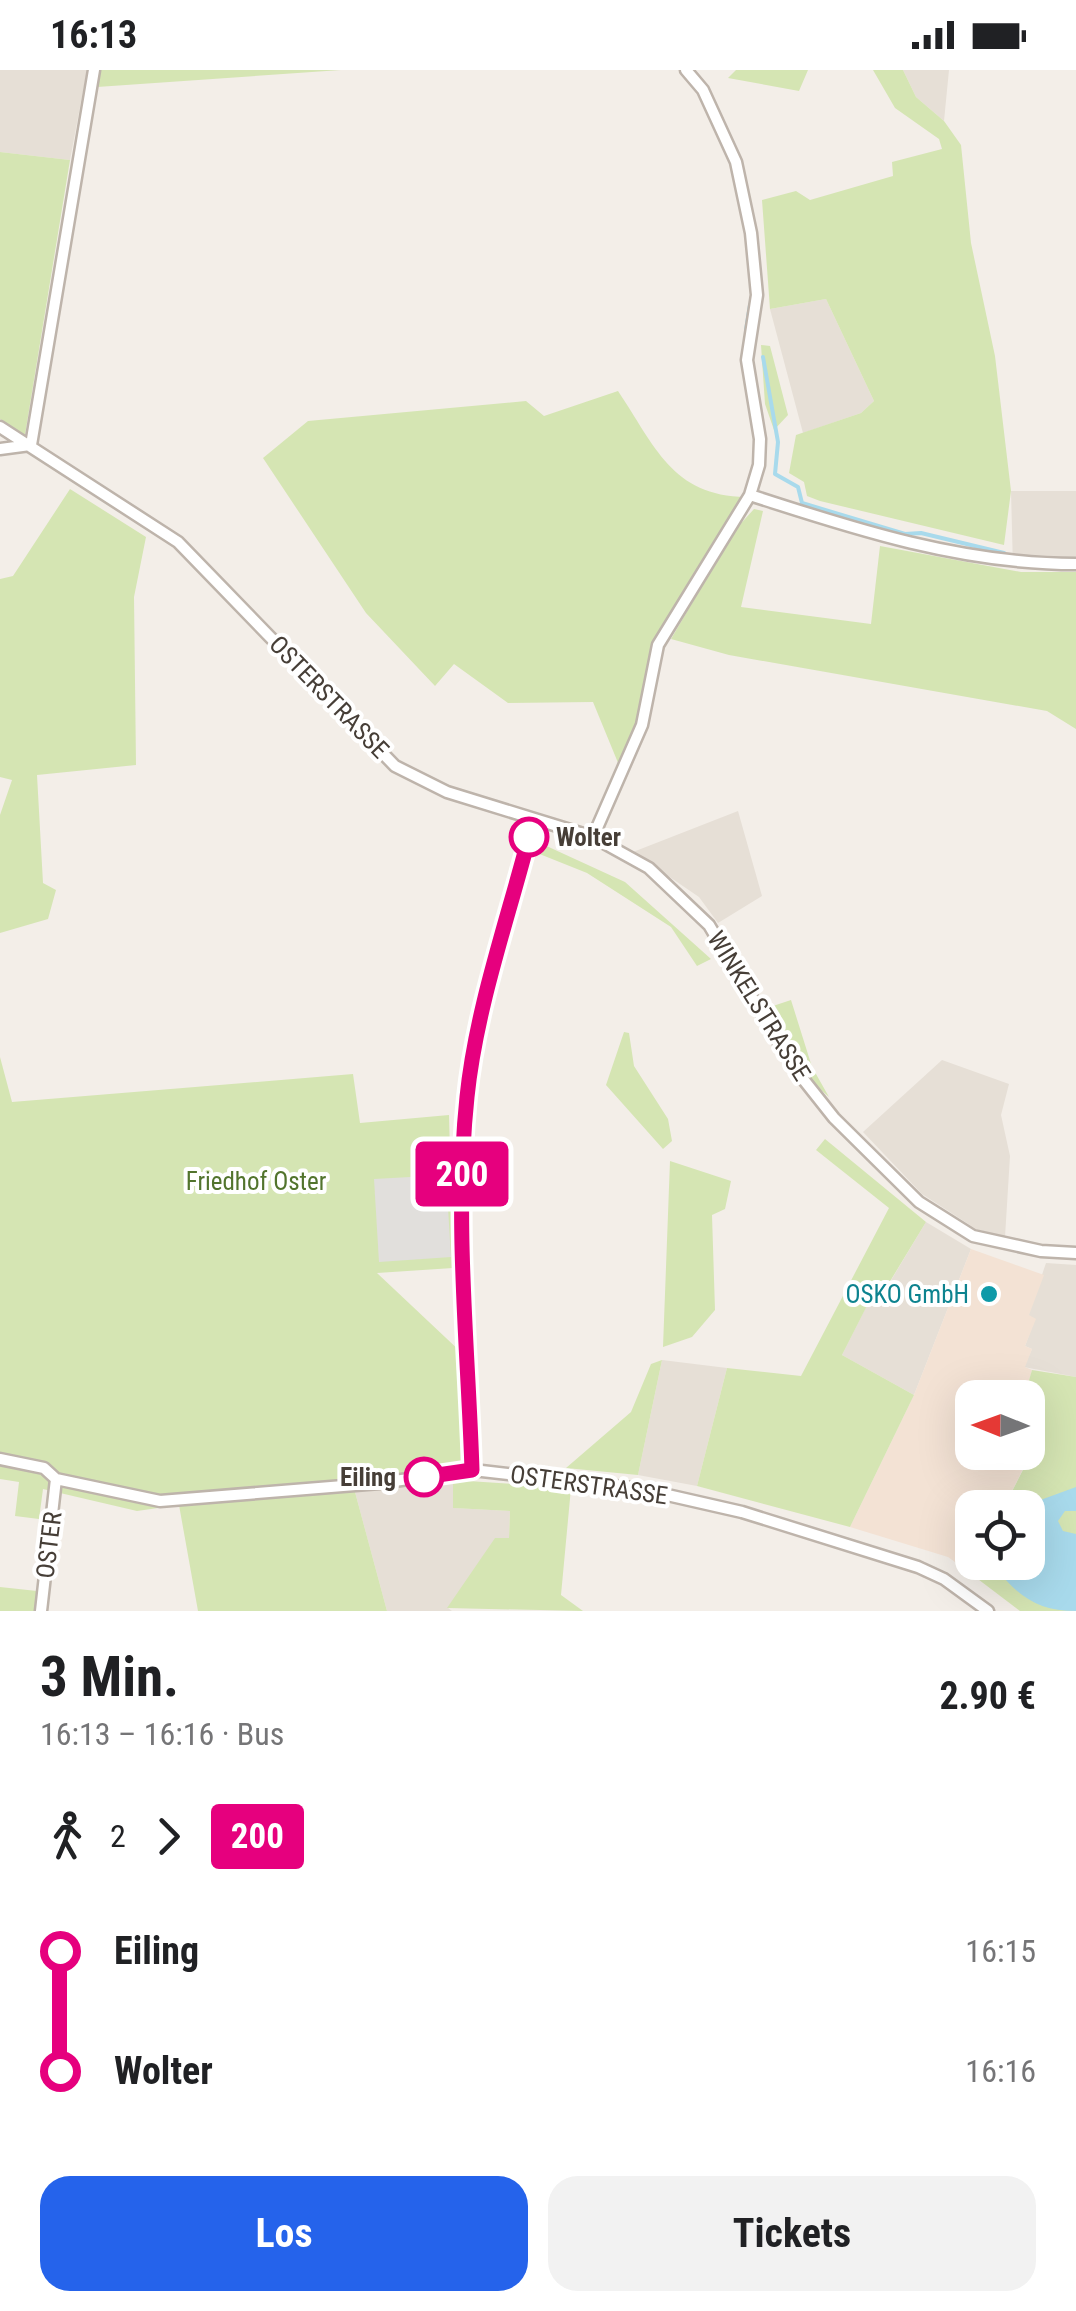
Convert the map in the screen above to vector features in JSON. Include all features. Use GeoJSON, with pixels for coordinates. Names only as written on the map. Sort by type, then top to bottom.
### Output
{"type":"FeatureCollection","features":[{"type":"Feature","properties":{"kind":"street"},"geometry":{"type":"LineString","coordinates":[[0,449],[31,445],[94,70]]}},
{"type":"Feature","properties":{"kind":"street"},"geometry":{"type":"LineString","coordinates":[[593,837],[642,725],[658,645],[750,495],[760,439],[747,360],[756,295],[752,232],[736,162],[703,90],[686,70]]}},
{"type":"Feature","properties":{"kind":"street","name":"OSTERSTRASSE"},"geometry":{"type":"LineString","coordinates":[[0,427],[178,542],[396,766],[447,792],[534,821]]}},
{"type":"Feature","properties":{"kind":"street"},"geometry":{"type":"LineString","coordinates":[[750,495],[879,536],[1013,564],[1076,564]]}},
{"type":"Feature","properties":{"kind":"street"},"geometry":{"type":"LineString","coordinates":[[472,1470],[462,1180],[467,1095],[475,1045],[534,821]]}},
{"type":"Feature","properties":{"kind":"street","name":"WINKELSTRASSE"},"geometry":{"type":"LineString","coordinates":[[534,821],[593,837],[649,868],[709,926],[792,1064],[834,1118],[919,1202],[973,1236],[1040,1251],[1076,1253]]}},
{"type":"Feature","properties":{"kind":"street","name":"OSTERSTRASSE"},"geometry":{"type":"LineString","coordinates":[[0,1459],[44,1468],[56,1480],[160,1501],[380,1484],[472,1470],[640,1488],[742,1512],[944,1579],[988,1611]]}},
{"type":"Feature","properties":{"kind":"street","name":"OSTER"},"geometry":{"type":"LineString","coordinates":[[41,1611],[56,1480]]}},
{"type":"Feature","properties":{"kind":"shaded area"},"geometry":{"type":"Polygon","coordinates":[[[0,70],[87,70],[70,160],[0,152],[0,70]]]}},
{"type":"Feature","properties":{"kind":"shaded area"},"geometry":{"type":"Polygon","coordinates":[[[903,70],[949,70],[944,121],[916,97],[903,70]]]}},
{"type":"Feature","properties":{"kind":"shaded area"},"geometry":{"type":"Polygon","coordinates":[[[826,299],[874,401],[861,413],[803,433],[770,309],[826,299]]]}},
{"type":"Feature","properties":{"kind":"shaded area"},"geometry":{"type":"Polygon","coordinates":[[[1011,491],[1076,491],[1076,568],[1013,568],[1011,491]]]}},
{"type":"Feature","properties":{"kind":"shaded area"},"geometry":{"type":"Polygon","coordinates":[[[738,811],[762,896],[718,923],[699,897],[633,852],[738,811]]]}},
{"type":"Feature","properties":{"kind":"shaded area"},"geometry":{"type":"Polygon","coordinates":[[[942,1060],[1009,1084],[1001,1115],[1010,1156],[1005,1237],[976,1229],[922,1194],[863,1132],[942,1060]]]}},
{"type":"Feature","properties":{"kind":"shaded area"},"geometry":{"type":"Polygon","coordinates":[[[446,1175],[451,1257],[379,1262],[374,1179],[446,1175]]]}},
{"type":"Feature","properties":{"kind":"shaded area"},"geometry":{"type":"Polygon","coordinates":[[[926,1222],[971,1249],[914,1395],[842,1355],[878,1283],[887,1287],[926,1222]]]}},
{"type":"Feature","properties":{"kind":"shaded area"},"geometry":{"type":"Polygon","coordinates":[[[971,1249],[1044,1275],[1029,1315],[1036,1319],[1025,1346],[1032,1349],[1025,1367],[1032,1370],[1029,1380],[955,1380],[955,1470],[1022,1470],[1012,1490],[955,1490],[955,1562],[850,1527],[914,1395],[971,1249]]]}},
{"type":"Feature","properties":{"kind":"shaded area"},"geometry":{"type":"Polygon","coordinates":[[[1046,1263],[1076,1265],[1076,1377],[1024,1367],[1032,1349],[1025,1346],[1035,1319],[1028,1316],[1046,1263]]]}},
{"type":"Feature","properties":{"kind":"shaded area"},"geometry":{"type":"Polygon","coordinates":[[[662,1360],[727,1368],[697,1486],[638,1475],[662,1360]]]}},
{"type":"Feature","properties":{"kind":"shaded area"},"geometry":{"type":"Polygon","coordinates":[[[453,1480],[454,1508],[510,1511],[509,1539],[448,1608],[452,1611],[387,1611],[355,1492],[453,1480]]]}},
{"type":"Feature","properties":{"kind":"green space"},"geometry":{"type":"Polygon","coordinates":[[[100,70],[341,70],[97,87],[100,70]]]}},
{"type":"Feature","properties":{"kind":"green space"},"geometry":{"type":"Polygon","coordinates":[[[736,70],[808,70],[799,91],[728,78],[736,70]]]}},
{"type":"Feature","properties":{"kind":"green space"},"geometry":{"type":"Polygon","coordinates":[[[873,70],[903,70],[916,97],[944,121],[961,145],[971,243],[995,356],[1011,491],[1004,545],[820,501],[807,496],[804,482],[789,473],[796,435],[861,413],[874,401],[826,299],[770,309],[762,200],[796,191],[810,200],[893,176],[892,162],[942,149],[939,139],[895,108],[873,70]]]}},
{"type":"Feature","properties":{"kind":"green space"},"geometry":{"type":"Polygon","coordinates":[[[0,152],[70,160],[25,435],[0,419],[0,152]]]}},
{"type":"Feature","properties":{"kind":"green space"},"geometry":{"type":"Polygon","coordinates":[[[761,345],[770,346],[788,415],[774,430],[765,404],[761,345]]]}},
{"type":"Feature","properties":{"kind":"green space"},"geometry":{"type":"Polygon","coordinates":[[[618,391],[655,448],[683,478],[700,488],[746,497],[654,646],[639,725],[621,770],[593,702],[508,703],[454,664],[435,686],[366,613],[263,458],[308,421],[526,401],[544,416],[618,391]]]}},
{"type":"Feature","properties":{"kind":"green space"},"geometry":{"type":"Polygon","coordinates":[[[70,489],[146,537],[134,597],[136,765],[37,775],[43,883],[56,890],[48,919],[0,933],[0,815],[12,780],[0,777],[0,579],[13,576],[70,489]]]}},
{"type":"Feature","properties":{"kind":"green space"},"geometry":{"type":"Polygon","coordinates":[[[754,509],[763,511],[741,607],[871,624],[880,546],[1021,572],[1076,572],[1076,729],[1047,711],[729,655],[671,639],[734,531],[754,509]]]}},
{"type":"Feature","properties":{"kind":"green space"},"geometry":{"type":"Polygon","coordinates":[[[540,843],[625,882],[711,959],[697,966],[671,927],[587,873],[537,853],[540,843]]]}},
{"type":"Feature","properties":{"kind":"green space"},"geometry":{"type":"Polygon","coordinates":[[[791,1000],[812,1067],[829,1097],[813,1083],[770,1007],[791,1000]]]}},
{"type":"Feature","properties":{"kind":"green space"},"geometry":{"type":"Polygon","coordinates":[[[624,1032],[629,1033],[634,1066],[668,1119],[672,1141],[663,1149],[606,1085],[624,1032]]]}},
{"type":"Feature","properties":{"kind":"green space","name":"Friedhof Oster"},"geometry":{"type":"Polygon","coordinates":[[[0,1057],[12,1102],[353,1074],[360,1123],[449,1115],[453,1268],[377,1273],[463,1354],[467,1466],[379,1478],[178,1495],[180,1505],[355,1492],[387,1611],[198,1611],[179,1505],[137,1511],[43,1489],[39,1519],[15,1516],[19,1482],[0,1479],[0,1057]]]}},
{"type":"Feature","properties":{"kind":"green space"},"geometry":{"type":"Polygon","coordinates":[[[825,1139],[926,1222],[886,1288],[878,1284],[842,1355],[914,1395],[850,1527],[697,1486],[727,1368],[801,1376],[889,1208],[816,1150],[825,1139]]]}},
{"type":"Feature","properties":{"kind":"green space"},"geometry":{"type":"Polygon","coordinates":[[[670,1161],[731,1181],[725,1209],[712,1215],[715,1310],[692,1337],[663,1347],[670,1161]]]}},
{"type":"Feature","properties":{"kind":"green space"},"geometry":{"type":"Polygon","coordinates":[[[662,1360],[638,1475],[566,1468],[631,1412],[651,1364],[662,1360]]]}},
{"type":"Feature","properties":{"kind":"green space"},"geometry":{"type":"Polygon","coordinates":[[[1032,1370],[1076,1377],[1076,1611],[1020,1611],[979,1580],[1045,1580],[1045,1490],[1013,1490],[1023,1470],[1045,1470],[1045,1380],[1029,1380],[1032,1370]]]}},
{"type":"Feature","properties":{"kind":"green space"},"geometry":{"type":"Polygon","coordinates":[[[453,1480],[571,1488],[561,1595],[583,1611],[447,1608],[495,1538],[509,1538],[510,1511],[453,1508],[453,1480]]]}},
{"type":"Feature","properties":{"kind":"green space"},"geometry":{"type":"Polygon","coordinates":[[[0,1587],[37,1591],[35,1611],[0,1611],[0,1587]]]}},
{"type":"Feature","properties":{"kind":"water"},"geometry":{"type":"Polygon","coordinates":[[[1076,1487],[1076,1511],[1065,1511],[1058,1521],[1063,1531],[1076,1534],[1076,1611],[1033,1602],[1007,1580],[1045,1580],[1045,1498],[1076,1487]]]}},
{"type":"Feature","properties":{"kind":"waterway"},"geometry":{"type":"LineString","coordinates":[[746,330],[750,305]]}},
{"type":"Feature","properties":{"kind":"waterway"},"geometry":{"type":"LineString","coordinates":[[763,357],[778,442],[775,474],[798,487],[802,503],[905,534],[921,533],[1004,553]]}},
{"type":"Feature","properties":{"kind":"bus line","name":"200"},"geometry":{"type":"LineString","coordinates":[[424,1477],[472,1470],[462,1180],[467,1095],[475,1045],[529,837]]}},
{"type":"Feature","properties":{"kind":"place","name":"Wolter"},"geometry":{"type":"Point","coordinates":[529,837]}},
{"type":"Feature","properties":{"kind":"place","name":"OSKO GmbH"},"geometry":{"type":"Point","coordinates":[989,1294]}},
{"type":"Feature","properties":{"kind":"place","name":"Eiling"},"geometry":{"type":"Point","coordinates":[424,1477]}}]}
